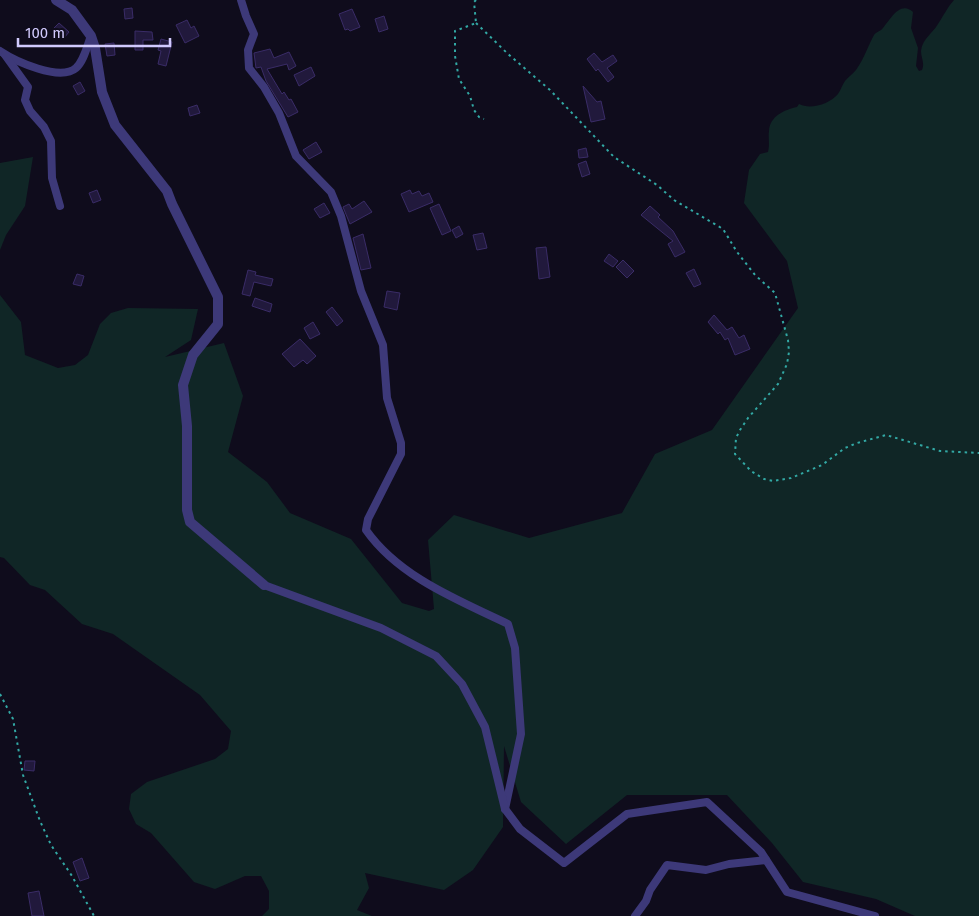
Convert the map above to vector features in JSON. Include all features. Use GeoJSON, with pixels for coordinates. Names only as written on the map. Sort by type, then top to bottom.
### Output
{"type":"FeatureCollection","features":[{"type":"Feature","properties":{"kind":"street"},"geometry":{"type":"LineString","coordinates":[[56,0],[72,10],[91,36],[95,48],[102,92],[115,125],[167,191],[218,297],[218,324],[193,355],[183,386],[187,426],[186,510],[190,522],[264,585],[381,628],[436,656],[462,684],[485,727],[506,808],[520,829],[564,864],[627,814],[706,802],[761,852],[787,892],[875,916]]}},
{"type":"Feature","properties":{"kind":"street"},"geometry":{"type":"LineString","coordinates":[[241,0],[254,34],[248,50],[250,68],[279,113],[296,156],[331,192],[341,216],[361,291],[383,345],[387,398],[401,443],[401,454],[372,511],[366,530],[380,547],[438,590],[508,624],[515,648],[521,734],[506,808]]}},
{"type":"Feature","properties":{"kind":"street"},"geometry":{"type":"LineString","coordinates":[[3,53],[48,72],[68,72],[78,66],[91,36]]}},
{"type":"Feature","properties":{"kind":"street"},"geometry":{"type":"LineString","coordinates":[[3,53],[28,87],[25,100],[30,111],[44,127],[51,141],[52,178],[60,206]]}},
{"type":"Feature","properties":{"kind":"street"},"geometry":{"type":"LineString","coordinates":[[635,916],[667,865],[706,870],[729,864],[766,860]]}},
{"type":"Feature","properties":{"kind":"path"},"geometry":{"type":"LineString","coordinates":[[476,0],[474,2],[476,23],[508,54],[550,90],[614,157],[651,181],[674,200],[723,229],[737,252],[755,275],[775,293],[782,315],[789,352],[787,364],[778,384],[748,418],[736,438],[735,454],[751,471],[764,479],[773,481],[792,478],[822,465],[845,448],[857,442],[886,435],[940,451],[979,453]]}},
{"type":"Feature","properties":{"kind":"path"},"geometry":{"type":"LineString","coordinates":[[476,23],[455,31],[455,56],[459,79],[470,96],[474,110],[484,119]]}},
{"type":"Feature","properties":{"kind":"path"},"geometry":{"type":"LineString","coordinates":[[0,694],[13,719],[23,775],[40,821],[51,845],[72,876],[94,916]]}},
{"type":"Feature","properties":{"kind":"green space"},"geometry":{"type":"Polygon","coordinates":[[[954,0],[979,0],[979,916],[915,916],[876,899],[803,882],[772,843],[727,795],[627,795],[566,844],[521,802],[504,746],[503,827],[473,870],[444,890],[365,873],[369,888],[357,910],[372,916],[262,916],[269,909],[269,891],[261,876],[245,876],[215,889],[194,882],[151,833],[136,824],[129,809],[131,794],[147,782],[215,759],[228,749],[231,731],[200,695],[113,634],[82,624],[45,590],[30,585],[4,558],[0,557],[0,295],[21,322],[25,355],[58,368],[75,365],[88,355],[100,324],[111,313],[128,308],[198,309],[191,340],[165,357],[224,343],[243,396],[228,452],[267,482],[290,513],[351,539],[402,603],[429,611],[434,609],[428,540],[454,515],[529,538],[622,513],[655,454],[712,430],[798,308],[787,261],[744,203],[749,170],[760,154],[768,152],[769,131],[772,121],[799,104],[804,106],[820,105],[834,98],[845,81],[859,66],[874,35],[882,29],[896,12],[904,8],[913,12],[911,28],[918,48],[916,66],[919,71],[922,70],[921,51],[923,43],[954,0]]]}},
{"type":"Feature","properties":{"kind":"green space"},"geometry":{"type":"Polygon","coordinates":[[[33,157],[25,206],[6,235],[0,250],[0,163],[33,157]]]}},
{"type":"Feature","properties":{"kind":"building"},"geometry":{"type":"Polygon","coordinates":[[[132,8],[133,18],[125,19],[124,9],[132,8]]]}},
{"type":"Feature","properties":{"kind":"building"},"geometry":{"type":"Polygon","coordinates":[[[352,9],[360,27],[350,31],[348,29],[345,30],[339,14],[352,9]]]}},
{"type":"Feature","properties":{"kind":"building"},"geometry":{"type":"Polygon","coordinates":[[[384,16],[388,29],[379,32],[375,19],[384,16]]]}},
{"type":"Feature","properties":{"kind":"building"},"geometry":{"type":"Polygon","coordinates":[[[187,20],[191,28],[194,26],[199,36],[185,43],[176,25],[187,20]]]}},
{"type":"Feature","properties":{"kind":"building"},"geometry":{"type":"Polygon","coordinates":[[[59,23],[69,32],[64,38],[53,29],[59,23]]]}},
{"type":"Feature","properties":{"kind":"building"},"geometry":{"type":"Polygon","coordinates":[[[135,31],[152,32],[153,40],[143,40],[143,50],[135,50],[135,31]]]}},
{"type":"Feature","properties":{"kind":"building"},"geometry":{"type":"Polygon","coordinates":[[[161,39],[172,42],[166,66],[158,64],[161,51],[158,50],[161,39]]]}},
{"type":"Feature","properties":{"kind":"building"},"geometry":{"type":"Polygon","coordinates":[[[114,43],[115,55],[107,56],[105,44],[114,43]]]}},
{"type":"Feature","properties":{"kind":"building"},"geometry":{"type":"Polygon","coordinates":[[[270,49],[274,58],[289,52],[296,66],[289,70],[287,64],[267,69],[282,94],[284,92],[289,100],[291,99],[298,112],[288,117],[266,81],[261,67],[256,68],[254,53],[270,49]]]}},
{"type":"Feature","properties":{"kind":"building"},"geometry":{"type":"Polygon","coordinates":[[[594,53],[602,62],[613,55],[617,61],[607,68],[614,77],[608,82],[587,59],[594,53]]]}},
{"type":"Feature","properties":{"kind":"building"},"geometry":{"type":"Polygon","coordinates":[[[311,67],[315,76],[299,86],[294,75],[311,67]]]}},
{"type":"Feature","properties":{"kind":"building"},"geometry":{"type":"Polygon","coordinates":[[[80,82],[85,91],[78,95],[73,86],[80,82]]]}},
{"type":"Feature","properties":{"kind":"building"},"geometry":{"type":"Polygon","coordinates":[[[583,86],[597,102],[601,101],[605,119],[591,122],[583,86]]]}},
{"type":"Feature","properties":{"kind":"building"},"geometry":{"type":"Polygon","coordinates":[[[197,105],[200,113],[190,116],[188,108],[197,105]]]}},
{"type":"Feature","properties":{"kind":"building"},"geometry":{"type":"Polygon","coordinates":[[[316,142],[322,152],[309,159],[303,150],[316,142]]]}},
{"type":"Feature","properties":{"kind":"building"},"geometry":{"type":"Polygon","coordinates":[[[586,148],[588,157],[579,158],[578,150],[586,148]]]}},
{"type":"Feature","properties":{"kind":"building"},"geometry":{"type":"Polygon","coordinates":[[[586,161],[590,174],[582,177],[578,164],[586,161]]]}},
{"type":"Feature","properties":{"kind":"building"},"geometry":{"type":"Polygon","coordinates":[[[97,190],[101,200],[93,203],[89,193],[97,190]]]}},
{"type":"Feature","properties":{"kind":"building"},"geometry":{"type":"Polygon","coordinates":[[[410,190],[412,194],[419,191],[422,196],[429,193],[433,202],[409,212],[401,194],[410,190]]]}},
{"type":"Feature","properties":{"kind":"building"},"geometry":{"type":"Polygon","coordinates":[[[364,201],[372,212],[350,224],[343,207],[349,204],[352,209],[364,201]]]}},
{"type":"Feature","properties":{"kind":"building"},"geometry":{"type":"Polygon","coordinates":[[[324,203],[330,213],[320,218],[314,209],[324,203]]]}},
{"type":"Feature","properties":{"kind":"building"},"geometry":{"type":"Polygon","coordinates":[[[439,204],[451,231],[442,235],[430,208],[439,204]]]}},
{"type":"Feature","properties":{"kind":"building"},"geometry":{"type":"Polygon","coordinates":[[[650,206],[660,215],[658,217],[673,231],[685,252],[675,257],[668,244],[673,241],[641,215],[650,206]]]}},
{"type":"Feature","properties":{"kind":"building"},"geometry":{"type":"Polygon","coordinates":[[[459,226],[463,234],[456,238],[452,230],[459,226]]]}},
{"type":"Feature","properties":{"kind":"building"},"geometry":{"type":"Polygon","coordinates":[[[483,233],[487,248],[477,250],[473,235],[483,233]]]}},
{"type":"Feature","properties":{"kind":"building"},"geometry":{"type":"Polygon","coordinates":[[[363,234],[371,268],[361,270],[353,238],[363,234]]]}},
{"type":"Feature","properties":{"kind":"building"},"geometry":{"type":"Polygon","coordinates":[[[546,247],[550,277],[539,279],[536,248],[546,247]]]}},
{"type":"Feature","properties":{"kind":"building"},"geometry":{"type":"Polygon","coordinates":[[[609,254],[618,261],[613,267],[604,261],[609,254]]]}},
{"type":"Feature","properties":{"kind":"building"},"geometry":{"type":"Polygon","coordinates":[[[623,260],[634,271],[627,278],[616,267],[623,260]]]}},
{"type":"Feature","properties":{"kind":"building"},"geometry":{"type":"Polygon","coordinates":[[[694,269],[701,284],[694,287],[686,273],[694,269]]]}},
{"type":"Feature","properties":{"kind":"building"},"geometry":{"type":"Polygon","coordinates":[[[248,270],[256,272],[255,275],[273,279],[271,286],[254,282],[250,296],[242,294],[248,270]]]}},
{"type":"Feature","properties":{"kind":"building"},"geometry":{"type":"Polygon","coordinates":[[[77,274],[84,276],[81,286],[73,284],[77,274]]]}},
{"type":"Feature","properties":{"kind":"building"},"geometry":{"type":"Polygon","coordinates":[[[387,291],[400,293],[397,310],[384,307],[387,291]]]}},
{"type":"Feature","properties":{"kind":"building"},"geometry":{"type":"Polygon","coordinates":[[[255,298],[272,304],[270,312],[252,306],[255,298]]]}},
{"type":"Feature","properties":{"kind":"building"},"geometry":{"type":"Polygon","coordinates":[[[332,307],[343,321],[337,326],[326,312],[332,307]]]}},
{"type":"Feature","properties":{"kind":"building"},"geometry":{"type":"Polygon","coordinates":[[[714,315],[727,330],[732,327],[739,338],[744,335],[750,349],[735,355],[728,338],[725,340],[720,332],[718,334],[708,322],[714,315]]]}},
{"type":"Feature","properties":{"kind":"building"},"geometry":{"type":"Polygon","coordinates":[[[313,322],[320,334],[310,339],[304,328],[313,322]]]}},
{"type":"Feature","properties":{"kind":"building"},"geometry":{"type":"Polygon","coordinates":[[[300,339],[316,356],[307,364],[303,360],[294,367],[282,354],[300,339]]]}},
{"type":"Feature","properties":{"kind":"building"},"geometry":{"type":"Polygon","coordinates":[[[25,761],[35,761],[34,771],[24,770],[25,761]]]}},
{"type":"Feature","properties":{"kind":"building"},"geometry":{"type":"Polygon","coordinates":[[[82,858],[89,878],[80,881],[73,862],[82,858]]]}},
{"type":"Feature","properties":{"kind":"building"},"geometry":{"type":"Polygon","coordinates":[[[39,891],[44,916],[32,916],[28,893],[39,891]]]}}]}
